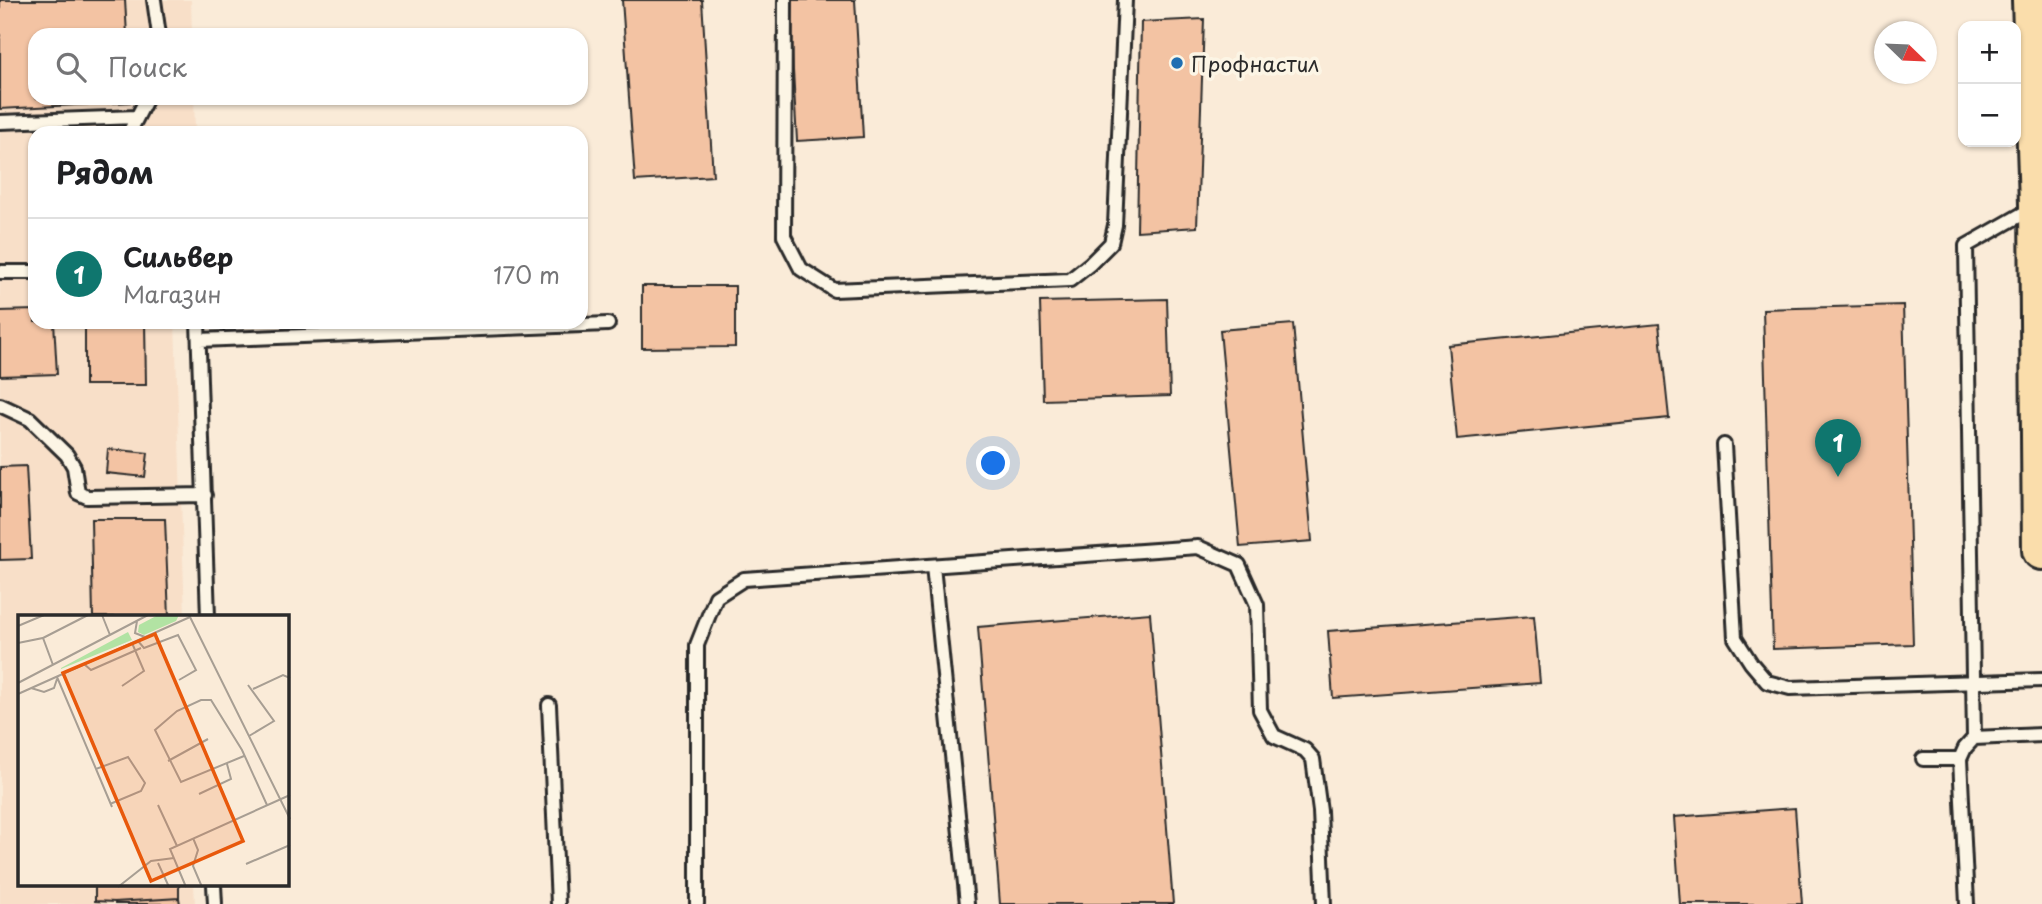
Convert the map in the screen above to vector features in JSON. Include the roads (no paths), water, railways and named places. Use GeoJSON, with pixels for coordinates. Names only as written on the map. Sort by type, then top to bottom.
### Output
{"type":"FeatureCollection","features":[{"type":"Feature","properties":{"kind":"main road"},"geometry":{"type":"LineString","coordinates":[[2032,0],[2039,204],[2042,550]]}},
{"type":"Feature","properties":{"kind":"lane"},"geometry":{"type":"LineString","coordinates":[[154,0],[158,28]]}},
{"type":"Feature","properties":{"kind":"lane"},"geometry":{"type":"LineString","coordinates":[[785,0],[784,236],[802,269],[834,290],[1070,280],[1090,264],[1111,243],[1115,225],[1125,0]]}},
{"type":"Feature","properties":{"kind":"lane"},"geometry":{"type":"LineString","coordinates":[[133,126],[143,105]]}},
{"type":"Feature","properties":{"kind":"lane"},"geometry":{"type":"LineString","coordinates":[[0,122],[137,117]]}},
{"type":"Feature","properties":{"kind":"lane"},"geometry":{"type":"LineString","coordinates":[[1967,904],[1960,759],[1974,738],[1966,246],[2039,204]]}},
{"type":"Feature","properties":{"kind":"lane"},"geometry":{"type":"LineString","coordinates":[[0,272],[28,272]]}},
{"type":"Feature","properties":{"kind":"lane"},"geometry":{"type":"LineString","coordinates":[[588,325],[608,324]]}},
{"type":"Feature","properties":{"kind":"lane"},"geometry":{"type":"LineString","coordinates":[[198,329],[208,615]]}},
{"type":"Feature","properties":{"kind":"lane"},"geometry":{"type":"LineString","coordinates":[[199,340],[480,329]]}},
{"type":"Feature","properties":{"kind":"lane"},"geometry":{"type":"LineString","coordinates":[[0,405],[30,418],[66,455],[74,467],[78,493],[87,497],[205,495]]}},
{"type":"Feature","properties":{"kind":"lane"},"geometry":{"type":"LineString","coordinates":[[1724,445],[1735,638],[1767,682],[1790,688],[2042,680]]}},
{"type":"Feature","properties":{"kind":"lane"},"geometry":{"type":"LineString","coordinates":[[697,904],[697,645],[716,597],[744,579],[1198,547],[1239,565],[1257,605],[1259,710],[1274,736],[1305,750],[1313,759],[1320,811],[1324,904]]}},
{"type":"Feature","properties":{"kind":"lane"},"geometry":{"type":"LineString","coordinates":[[933,566],[967,904]]}},
{"type":"Feature","properties":{"kind":"lane"},"geometry":{"type":"LineString","coordinates":[[549,705],[558,904]]}},
{"type":"Feature","properties":{"kind":"lane"},"geometry":{"type":"LineString","coordinates":[[1974,738],[2042,735]]}},
{"type":"Feature","properties":{"kind":"lane"},"geometry":{"type":"LineString","coordinates":[[1923,759],[1960,759]]}},
{"type":"Feature","properties":{"kind":"lane"},"geometry":{"type":"LineString","coordinates":[[214,886],[215,904]]}},
{"type":"Feature","properties":{"kind":"place","name":"Профнастил"},"geometry":{"type":"Point","coordinates":[1177,63]}},
{"type":"Feature","properties":{"kind":"place","name":"Сильвер"},"geometry":{"type":"Point","coordinates":[1838,477]}}]}
